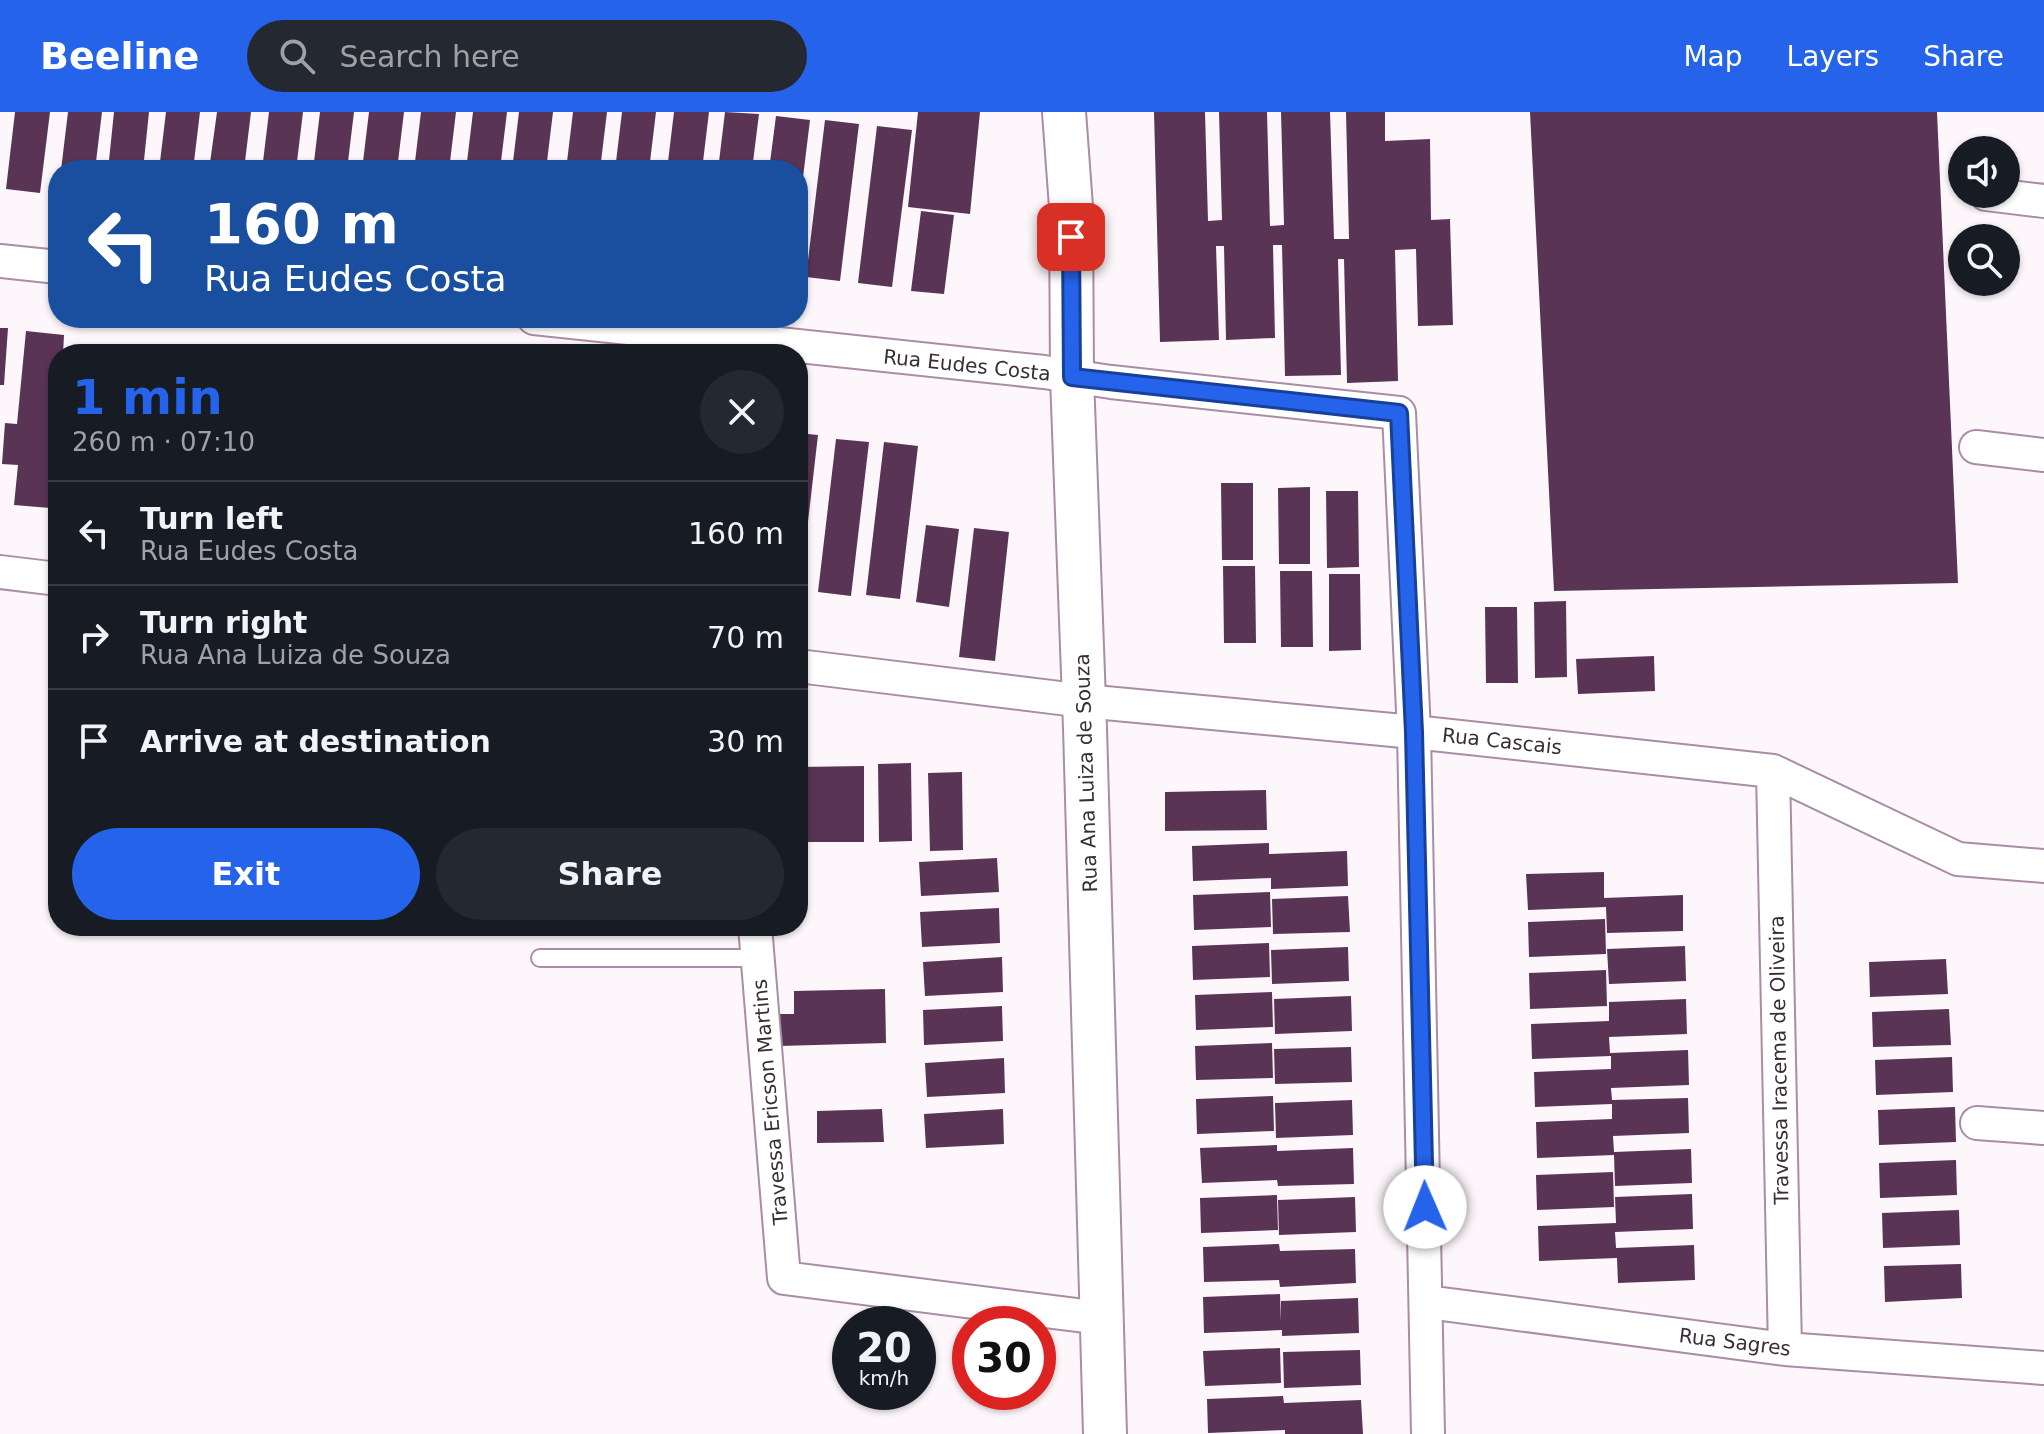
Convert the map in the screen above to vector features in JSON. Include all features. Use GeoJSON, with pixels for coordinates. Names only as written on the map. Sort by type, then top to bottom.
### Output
{"type":"FeatureCollection","features":[{"type":"Feature","properties":{"kind":"street","name":"Rua Ana Luiza de Souza"},"geometry":{"type":"LineString","coordinates":[[1064,112],[1071,207],[1072,377],[1105,1434]]}},
{"type":"Feature","properties":{"kind":"street"},"geometry":{"type":"LineString","coordinates":[[2020,198],[2044,201]]}},
{"type":"Feature","properties":{"kind":"street"},"geometry":{"type":"LineString","coordinates":[[0,261],[48,266]]}},
{"type":"Feature","properties":{"kind":"street","name":"Rua Eudes Costa"},"geometry":{"type":"LineString","coordinates":[[628,328],[780,344]]}},
{"type":"Feature","properties":{"kind":"street","name":"Rua Eudes Costa"},"geometry":{"type":"LineString","coordinates":[[808,347],[1399,413],[1414,732]]}},
{"type":"Feature","properties":{"kind":"street"},"geometry":{"type":"LineString","coordinates":[[1976,447],[2044,455]]}},
{"type":"Feature","properties":{"kind":"street"},"geometry":{"type":"LineString","coordinates":[[0,572],[48,578]]}},
{"type":"Feature","properties":{"kind":"street","name":"Rua Cascais"},"geometry":{"type":"LineString","coordinates":[[808,667],[1084,701],[1414,732],[1773,771],[1958,859],[2044,866]]}},
{"type":"Feature","properties":{"kind":"street"},"geometry":{"type":"LineString","coordinates":[[1414,732],[1428,1434]]}},
{"type":"Feature","properties":{"kind":"street","name":"Travessa Iracema de Oliveira"},"geometry":{"type":"LineString","coordinates":[[1773,771],[1785,1349]]}},
{"type":"Feature","properties":{"kind":"street","name":"Travessa Ericson Martins"},"geometry":{"type":"LineString","coordinates":[[756,942],[784,1278],[1101,1318]]}},
{"type":"Feature","properties":{"kind":"street"},"geometry":{"type":"LineString","coordinates":[[1977,1123],[2044,1128]]}},
{"type":"Feature","properties":{"kind":"street","name":"Rua Sagres"},"geometry":{"type":"LineString","coordinates":[[1427,1302],[1785,1349],[2044,1368]]}},
{"type":"Feature","properties":{"kind":"lane"},"geometry":{"type":"LineString","coordinates":[[540,958],[756,942]]}},
{"type":"Feature","properties":{"kind":"building"},"geometry":{"type":"Polygon","coordinates":[[[15,112],[50,112],[40,193],[6,189],[15,112]]]}},
{"type":"Feature","properties":{"kind":"building"},"geometry":{"type":"Polygon","coordinates":[[[68,112],[102,112],[96,160],[62,160],[68,112]]]}},
{"type":"Feature","properties":{"kind":"building"},"geometry":{"type":"Polygon","coordinates":[[[114,112],[149,112],[144,160],[109,160],[114,112]]]}},
{"type":"Feature","properties":{"kind":"building"},"geometry":{"type":"Polygon","coordinates":[[[166,112],[200,112],[194,160],[160,160],[166,112]]]}},
{"type":"Feature","properties":{"kind":"building"},"geometry":{"type":"Polygon","coordinates":[[[217,112],[251,112],[245,160],[210,160],[217,112]]]}},
{"type":"Feature","properties":{"kind":"building"},"geometry":{"type":"Polygon","coordinates":[[[269,112],[303,112],[297,160],[263,160],[269,112]]]}},
{"type":"Feature","properties":{"kind":"building"},"geometry":{"type":"Polygon","coordinates":[[[320,112],[354,112],[348,160],[314,160],[320,112]]]}},
{"type":"Feature","properties":{"kind":"building"},"geometry":{"type":"Polygon","coordinates":[[[369,112],[404,112],[398,160],[363,160],[369,112]]]}},
{"type":"Feature","properties":{"kind":"building"},"geometry":{"type":"Polygon","coordinates":[[[421,112],[456,112],[450,160],[415,160],[421,112]]]}},
{"type":"Feature","properties":{"kind":"building"},"geometry":{"type":"Polygon","coordinates":[[[473,112],[507,112],[501,160],[467,160],[473,112]]]}},
{"type":"Feature","properties":{"kind":"building"},"geometry":{"type":"Polygon","coordinates":[[[519,112],[553,112],[547,160],[513,160],[519,112]]]}},
{"type":"Feature","properties":{"kind":"building"},"geometry":{"type":"Polygon","coordinates":[[[573,112],[607,112],[601,160],[567,160],[573,112]]]}},
{"type":"Feature","properties":{"kind":"building"},"geometry":{"type":"Polygon","coordinates":[[[622,112],[656,112],[650,160],[616,160],[622,112]]]}},
{"type":"Feature","properties":{"kind":"building"},"geometry":{"type":"Polygon","coordinates":[[[674,112],[709,112],[703,160],[668,160],[674,112]]]}},
{"type":"Feature","properties":{"kind":"building"},"geometry":{"type":"Polygon","coordinates":[[[725,112],[759,114],[753,160],[719,160],[725,112]]]}},
{"type":"Feature","properties":{"kind":"building"},"geometry":{"type":"Polygon","coordinates":[[[918,112],[980,112],[970,214],[908,207],[918,112]]]}},
{"type":"Feature","properties":{"kind":"building"},"geometry":{"type":"Polygon","coordinates":[[[1154,112],[1205,112],[1208,221],[1222,220],[1219,112],[1267,112],[1270,226],[1284,225],[1281,112],[1330,112],[1334,239],[1349,239],[1346,112],[1385,112],[1385,141],[1430,139],[1431,220],[1450,219],[1453,325],[1418,326],[1416,249],[1395,250],[1398,381],[1347,383],[1344,259],[1338,259],[1341,375],[1285,376],[1282,245],[1273,245],[1275,338],[1226,340],[1224,246],[1216,246],[1219,340],[1160,342],[1154,112]]]}},
{"type":"Feature","properties":{"kind":"building"},"geometry":{"type":"Polygon","coordinates":[[[1530,112],[1937,112],[1958,583],[1554,591],[1530,112]]]}},
{"type":"Feature","properties":{"kind":"building"},"geometry":{"type":"Polygon","coordinates":[[[776,116],[810,120],[805,160],[770,160],[776,116]]]}},
{"type":"Feature","properties":{"kind":"building"},"geometry":{"type":"Polygon","coordinates":[[[825,120],[859,124],[840,281],[808,277],[825,120]]]}},
{"type":"Feature","properties":{"kind":"building"},"geometry":{"type":"Polygon","coordinates":[[[877,126],[912,130],[892,287],[858,283],[877,126]]]}},
{"type":"Feature","properties":{"kind":"building"},"geometry":{"type":"Polygon","coordinates":[[[921,211],[954,215],[944,294],[911,291],[921,211]]]}},
{"type":"Feature","properties":{"kind":"building"},"geometry":{"type":"Polygon","coordinates":[[[0,328],[8,328],[4,385],[0,385],[0,328]]]}},
{"type":"Feature","properties":{"kind":"building"},"geometry":{"type":"Polygon","coordinates":[[[26,331],[64,335],[64,344],[48,344],[48,508],[14,505],[18,465],[2,464],[5,423],[17,424],[26,331]]]}},
{"type":"Feature","properties":{"kind":"building"},"geometry":{"type":"Polygon","coordinates":[[[808,434],[818,435],[808,522],[808,434]]]}},
{"type":"Feature","properties":{"kind":"building"},"geometry":{"type":"Polygon","coordinates":[[[836,439],[869,442],[851,596],[818,592],[836,439]]]}},
{"type":"Feature","properties":{"kind":"building"},"geometry":{"type":"Polygon","coordinates":[[[884,442],[918,446],[900,599],[866,595],[884,442]]]}},
{"type":"Feature","properties":{"kind":"building"},"geometry":{"type":"Polygon","coordinates":[[[1221,483],[1253,483],[1253,560],[1222,560],[1221,483]]]}},
{"type":"Feature","properties":{"kind":"building"},"geometry":{"type":"Polygon","coordinates":[[[1310,487],[1310,564],[1279,564],[1278,488],[1310,487]]]}},
{"type":"Feature","properties":{"kind":"building"},"geometry":{"type":"Polygon","coordinates":[[[1326,491],[1358,491],[1359,567],[1327,568],[1326,491]]]}},
{"type":"Feature","properties":{"kind":"building"},"geometry":{"type":"Polygon","coordinates":[[[926,525],[959,529],[949,607],[916,602],[926,525]]]}},
{"type":"Feature","properties":{"kind":"building"},"geometry":{"type":"Polygon","coordinates":[[[974,528],[1009,532],[995,661],[959,657],[974,528]]]}},
{"type":"Feature","properties":{"kind":"building"},"geometry":{"type":"Polygon","coordinates":[[[1223,566],[1255,566],[1256,643],[1224,643],[1223,566]]]}},
{"type":"Feature","properties":{"kind":"building"},"geometry":{"type":"Polygon","coordinates":[[[1280,571],[1312,571],[1313,647],[1281,647],[1280,571]]]}},
{"type":"Feature","properties":{"kind":"building"},"geometry":{"type":"Polygon","coordinates":[[[1329,574],[1360,574],[1361,650],[1329,651],[1329,574]]]}},
{"type":"Feature","properties":{"kind":"building"},"geometry":{"type":"Polygon","coordinates":[[[1566,601],[1567,677],[1535,678],[1534,602],[1566,601]]]}},
{"type":"Feature","properties":{"kind":"building"},"geometry":{"type":"Polygon","coordinates":[[[1485,607],[1517,607],[1518,683],[1486,683],[1485,607]]]}},
{"type":"Feature","properties":{"kind":"building"},"geometry":{"type":"Polygon","coordinates":[[[1654,656],[1655,691],[1578,694],[1576,659],[1654,656]]]}},
{"type":"Feature","properties":{"kind":"building"},"geometry":{"type":"Polygon","coordinates":[[[911,763],[912,841],[879,842],[878,764],[911,763]]]}},
{"type":"Feature","properties":{"kind":"building"},"geometry":{"type":"Polygon","coordinates":[[[864,766],[864,842],[808,842],[808,767],[864,766]]]}},
{"type":"Feature","properties":{"kind":"building"},"geometry":{"type":"Polygon","coordinates":[[[962,772],[963,850],[930,851],[928,773],[962,772]]]}},
{"type":"Feature","properties":{"kind":"building"},"geometry":{"type":"Polygon","coordinates":[[[1266,790],[1267,830],[1165,831],[1165,792],[1266,790]]]}},
{"type":"Feature","properties":{"kind":"building"},"geometry":{"type":"Polygon","coordinates":[[[1269,843],[1269,854],[1347,851],[1348,886],[1271,889],[1271,878],[1193,881],[1192,846],[1269,843]]]}},
{"type":"Feature","properties":{"kind":"building"},"geometry":{"type":"Polygon","coordinates":[[[997,858],[999,892],[921,896],[919,862],[997,858]]]}},
{"type":"Feature","properties":{"kind":"building"},"geometry":{"type":"Polygon","coordinates":[[[1604,872],[1604,898],[1683,895],[1683,931],[1607,933],[1606,907],[1528,910],[1526,874],[1604,872]]]}},
{"type":"Feature","properties":{"kind":"building"},"geometry":{"type":"Polygon","coordinates":[[[1270,892],[1271,927],[1194,930],[1193,895],[1270,892]]]}},
{"type":"Feature","properties":{"kind":"building"},"geometry":{"type":"Polygon","coordinates":[[[1348,896],[1350,932],[1273,934],[1272,899],[1348,896]]]}},
{"type":"Feature","properties":{"kind":"building"},"geometry":{"type":"Polygon","coordinates":[[[999,908],[1000,943],[922,947],[920,912],[999,908]]]}},
{"type":"Feature","properties":{"kind":"building"},"geometry":{"type":"Polygon","coordinates":[[[1605,919],[1606,954],[1529,957],[1528,922],[1605,919]]]}},
{"type":"Feature","properties":{"kind":"building"},"geometry":{"type":"Polygon","coordinates":[[[1269,943],[1270,977],[1193,980],[1192,946],[1269,943]]]}},
{"type":"Feature","properties":{"kind":"building"},"geometry":{"type":"Polygon","coordinates":[[[1685,946],[1686,981],[1609,984],[1607,949],[1685,946]]]}},
{"type":"Feature","properties":{"kind":"building"},"geometry":{"type":"Polygon","coordinates":[[[1348,947],[1349,981],[1272,984],[1271,950],[1348,947]]]}},
{"type":"Feature","properties":{"kind":"building"},"geometry":{"type":"Polygon","coordinates":[[[1002,957],[1003,992],[925,996],[923,962],[1002,957]]]}},
{"type":"Feature","properties":{"kind":"building"},"geometry":{"type":"Polygon","coordinates":[[[1946,959],[1948,994],[1870,997],[1869,962],[1946,959]]]}},
{"type":"Feature","properties":{"kind":"building"},"geometry":{"type":"Polygon","coordinates":[[[1606,970],[1607,1006],[1530,1009],[1529,973],[1606,970]]]}},
{"type":"Feature","properties":{"kind":"building"},"geometry":{"type":"Polygon","coordinates":[[[885,989],[886,1043],[780,1046],[780,1014],[794,1014],[794,991],[885,989]]]}},
{"type":"Feature","properties":{"kind":"building"},"geometry":{"type":"Polygon","coordinates":[[[1272,992],[1273,1027],[1196,1030],[1195,995],[1272,992]]]}},
{"type":"Feature","properties":{"kind":"building"},"geometry":{"type":"Polygon","coordinates":[[[1351,996],[1352,1031],[1275,1034],[1274,999],[1351,996]]]}},
{"type":"Feature","properties":{"kind":"building"},"geometry":{"type":"Polygon","coordinates":[[[1686,999],[1687,1034],[1609,1037],[1610,1053],[1688,1050],[1689,1085],[1611,1088],[1612,1100],[1688,1098],[1689,1133],[1613,1136],[1614,1152],[1691,1149],[1692,1183],[1615,1186],[1614,1155],[1537,1158],[1536,1122],[1612,1119],[1612,1104],[1535,1107],[1534,1072],[1611,1069],[1611,1056],[1532,1059],[1531,1024],[1609,1021],[1609,1002],[1686,999]]]}},
{"type":"Feature","properties":{"kind":"building"},"geometry":{"type":"Polygon","coordinates":[[[1002,1006],[1003,1041],[924,1045],[923,1010],[1002,1006]]]}},
{"type":"Feature","properties":{"kind":"building"},"geometry":{"type":"Polygon","coordinates":[[[1949,1009],[1951,1045],[1873,1047],[1872,1012],[1949,1009]]]}},
{"type":"Feature","properties":{"kind":"building"},"geometry":{"type":"Polygon","coordinates":[[[1272,1043],[1273,1078],[1196,1080],[1195,1046],[1272,1043]]]}},
{"type":"Feature","properties":{"kind":"building"},"geometry":{"type":"Polygon","coordinates":[[[1351,1047],[1352,1082],[1275,1084],[1274,1049],[1351,1047]]]}},
{"type":"Feature","properties":{"kind":"building"},"geometry":{"type":"Polygon","coordinates":[[[1952,1057],[1953,1092],[1876,1095],[1875,1060],[1952,1057]]]}},
{"type":"Feature","properties":{"kind":"building"},"geometry":{"type":"Polygon","coordinates":[[[1004,1058],[1005,1093],[927,1097],[925,1063],[1004,1058]]]}},
{"type":"Feature","properties":{"kind":"building"},"geometry":{"type":"Polygon","coordinates":[[[1273,1096],[1274,1131],[1197,1134],[1196,1099],[1273,1096]]]}},
{"type":"Feature","properties":{"kind":"building"},"geometry":{"type":"Polygon","coordinates":[[[1352,1100],[1353,1135],[1276,1138],[1275,1103],[1352,1100]]]}},
{"type":"Feature","properties":{"kind":"building"},"geometry":{"type":"Polygon","coordinates":[[[1955,1107],[1956,1142],[1879,1145],[1878,1110],[1955,1107]]]}},
{"type":"Feature","properties":{"kind":"building"},"geometry":{"type":"Polygon","coordinates":[[[882,1109],[884,1142],[817,1143],[817,1111],[882,1109]]]}},
{"type":"Feature","properties":{"kind":"building"},"geometry":{"type":"Polygon","coordinates":[[[1003,1109],[1004,1144],[926,1148],[924,1114],[1003,1109]]]}},
{"type":"Feature","properties":{"kind":"building"},"geometry":{"type":"Polygon","coordinates":[[[1277,1145],[1277,1151],[1353,1148],[1354,1184],[1278,1186],[1277,1180],[1202,1183],[1200,1148],[1277,1145]]]}},
{"type":"Feature","properties":{"kind":"building"},"geometry":{"type":"Polygon","coordinates":[[[1956,1160],[1957,1195],[1880,1198],[1879,1163],[1956,1160]]]}},
{"type":"Feature","properties":{"kind":"building"},"geometry":{"type":"Polygon","coordinates":[[[1613,1172],[1614,1207],[1537,1210],[1536,1175],[1613,1172]]]}},
{"type":"Feature","properties":{"kind":"building"},"geometry":{"type":"Polygon","coordinates":[[[1692,1194],[1693,1229],[1615,1232],[1616,1248],[1694,1245],[1695,1280],[1618,1283],[1617,1258],[1539,1261],[1538,1226],[1616,1223],[1615,1197],[1692,1194]]]}},
{"type":"Feature","properties":{"kind":"building"},"geometry":{"type":"Polygon","coordinates":[[[1277,1195],[1278,1230],[1201,1233],[1200,1198],[1277,1195]]]}},
{"type":"Feature","properties":{"kind":"building"},"geometry":{"type":"Polygon","coordinates":[[[1355,1197],[1356,1232],[1279,1235],[1278,1200],[1355,1197]]]}},
{"type":"Feature","properties":{"kind":"building"},"geometry":{"type":"Polygon","coordinates":[[[1959,1210],[1960,1245],[1883,1248],[1882,1213],[1959,1210]]]}},
{"type":"Feature","properties":{"kind":"building"},"geometry":{"type":"Polygon","coordinates":[[[1279,1244],[1280,1251],[1355,1249],[1356,1283],[1280,1287],[1279,1280],[1204,1282],[1203,1247],[1279,1244]]]}},
{"type":"Feature","properties":{"kind":"building"},"geometry":{"type":"Polygon","coordinates":[[[1961,1264],[1962,1298],[1885,1302],[1884,1266],[1961,1264]]]}},
{"type":"Feature","properties":{"kind":"building"},"geometry":{"type":"Polygon","coordinates":[[[1280,1294],[1281,1322],[1281,1301],[1358,1298],[1359,1333],[1282,1336],[1282,1330],[1204,1333],[1203,1297],[1280,1294]]]}},
{"type":"Feature","properties":{"kind":"building"},"geometry":{"type":"Polygon","coordinates":[[[1280,1348],[1281,1383],[1205,1386],[1203,1351],[1280,1348]]]}},
{"type":"Feature","properties":{"kind":"building"},"geometry":{"type":"Polygon","coordinates":[[[1360,1350],[1361,1385],[1284,1388],[1283,1352],[1360,1350]]]}},
{"type":"Feature","properties":{"kind":"building"},"geometry":{"type":"Polygon","coordinates":[[[1283,1396],[1284,1403],[1361,1400],[1363,1434],[1285,1434],[1285,1430],[1208,1433],[1207,1399],[1283,1396]]]}},
{"type":"Feature","properties":{"kind":"route"},"geometry":{"type":"LineString","coordinates":[[1071,237],[1072,377],[1399,413],[1414,732],[1425,1207]]}}]}
